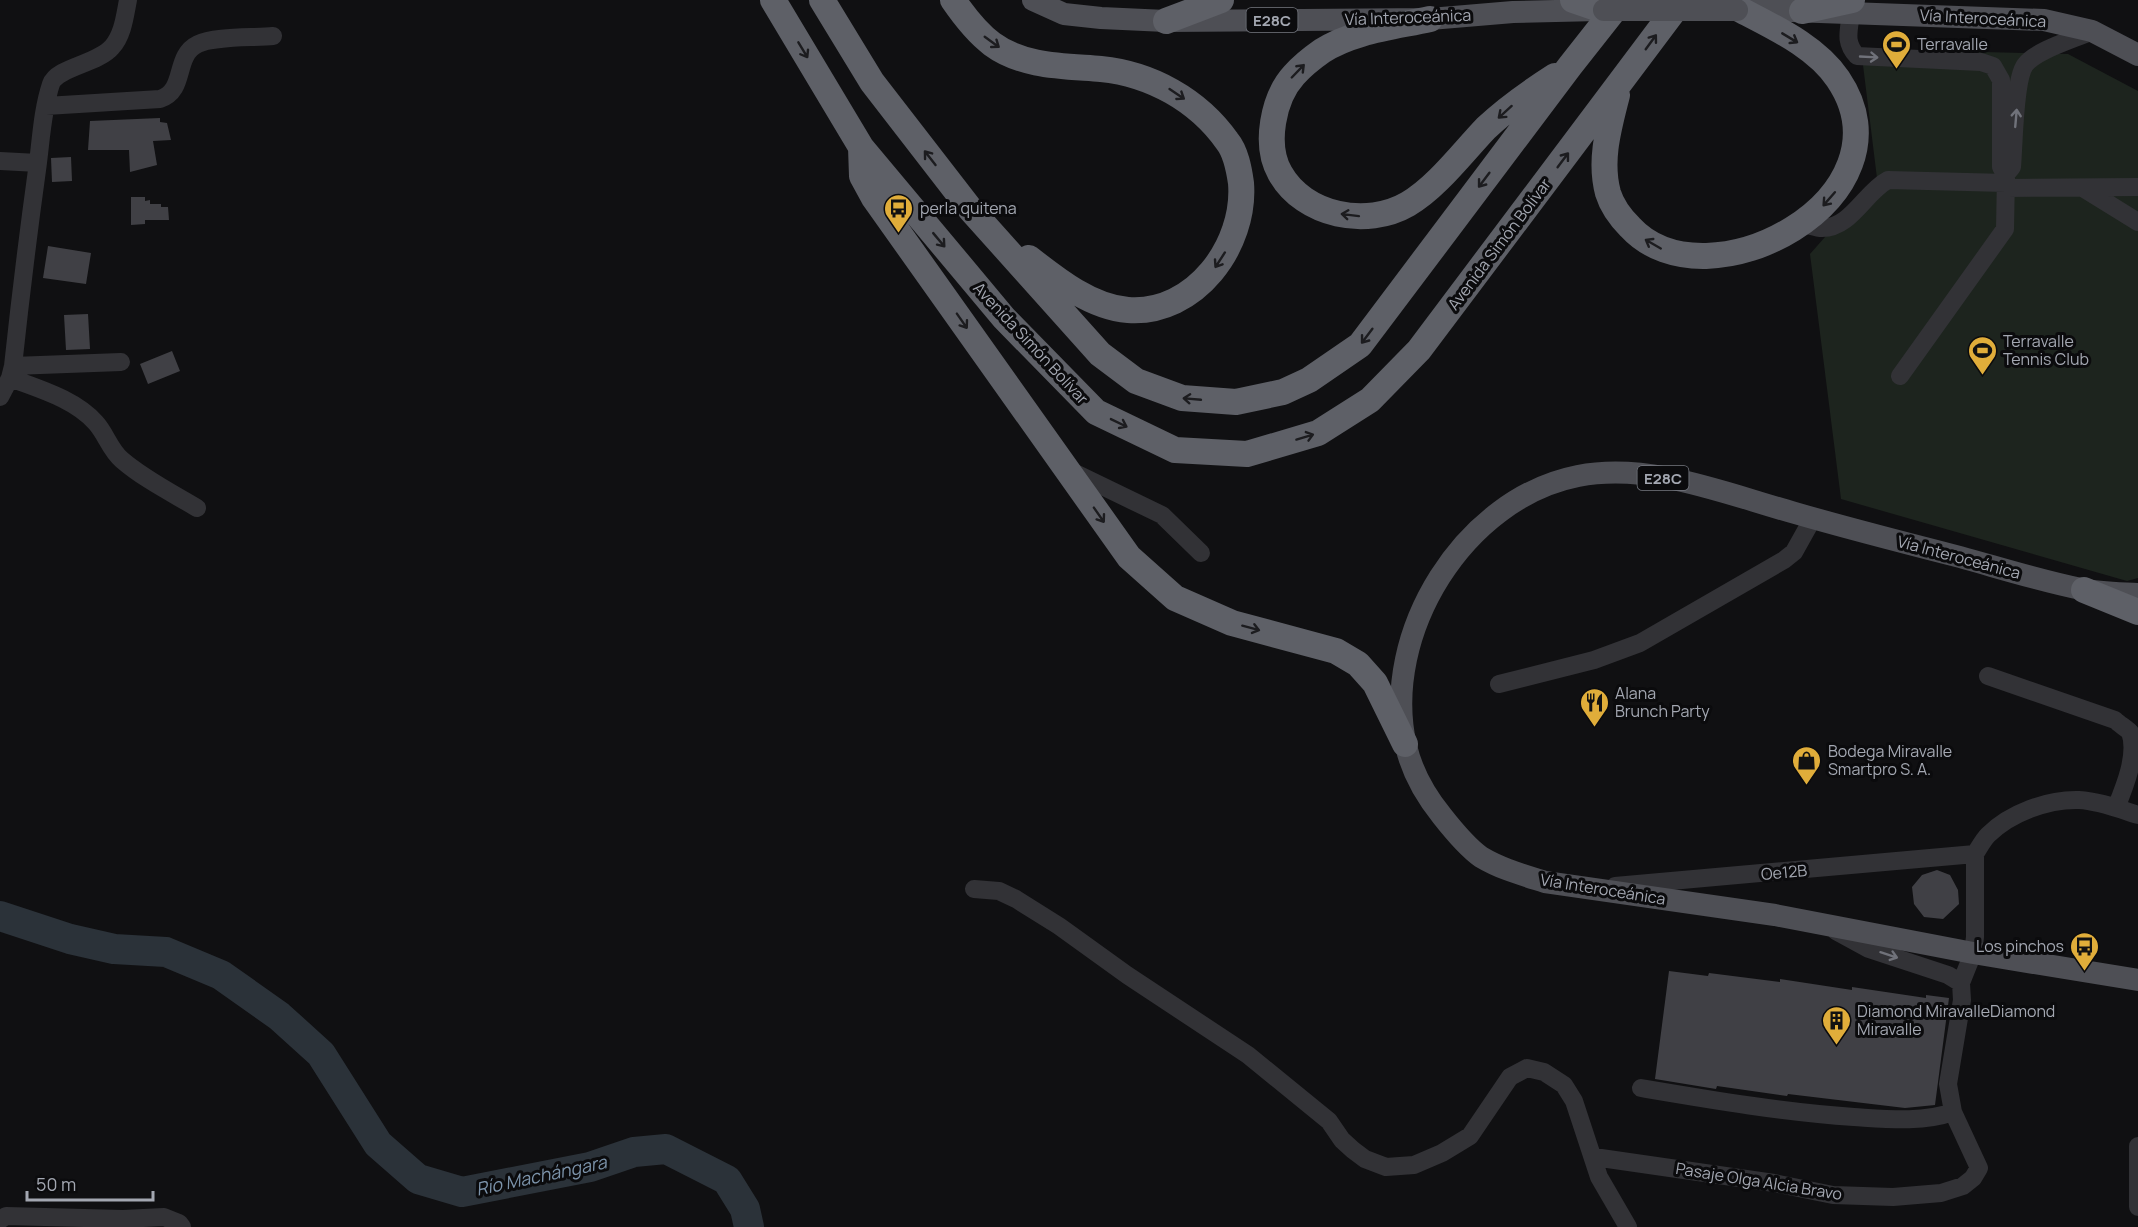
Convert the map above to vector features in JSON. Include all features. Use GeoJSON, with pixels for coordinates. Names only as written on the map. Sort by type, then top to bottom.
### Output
{"type":"FeatureCollection","features":[{"type":"Feature","properties":{"kind":"highway","name":"Avenida Simón Bolívar"},"geometry":{"type":"LineString","coordinates":[[773,0],[861,147],[1004,318],[1096,412],[1175,450],[1248,454],[1318,434],[1370,400],[1419,350],[1682,0]]}},
{"type":"Feature","properties":{"kind":"highway"},"geometry":{"type":"LineString","coordinates":[[822,0],[872,82],[971,210],[1100,354],[1136,381],[1182,398],[1236,402],[1283,392],[1309,380],[1360,345],[1570,66],[1609,7],[1573,0]]}},
{"type":"Feature","properties":{"kind":"highway"},"geometry":{"type":"LineString","coordinates":[[953,0],[966,20],[993,45],[1016,56],[1043,64],[1105,69],[1142,77],[1170,89],[1196,107],[1216,126],[1229,143],[1239,169],[1242,195],[1238,223],[1229,246],[1218,265],[1201,283],[1177,299],[1154,308],[1128,310],[1103,304],[1075,291],[1047,272],[971,210]]}},
{"type":"Feature","properties":{"kind":"highway"},"geometry":{"type":"LineString","coordinates":[[1166,21],[1221,0]]}},
{"type":"Feature","properties":{"kind":"highway"},"geometry":{"type":"LineString","coordinates":[[1802,11],[1852,6]]}},
{"type":"Feature","properties":{"kind":"highway"},"geometry":{"type":"LineString","coordinates":[[1620,84],[1606,141],[1604,167],[1608,194],[1620,216],[1635,233],[1657,247],[1678,254],[1703,256],[1729,253],[1756,246],[1803,224],[1830,199],[1845,178],[1854,154],[1856,130],[1852,104],[1838,79],[1821,59],[1797,42],[1738,10]]}},
{"type":"Feature","properties":{"kind":"highway"},"geometry":{"type":"LineString","coordinates":[[1430,19],[1347,39],[1323,50],[1292,76],[1273,117],[1271,138],[1279,172],[1289,186],[1306,201],[1331,212],[1353,217],[1372,216],[1407,205],[1432,185],[1488,127],[1519,99],[1570,66]]}},
{"type":"Feature","properties":{"kind":"highway"},"geometry":{"type":"LineString","coordinates":[[861,147],[862,176],[874,198],[1129,557],[1175,598],[1232,623],[1336,651],[1358,664],[1375,683],[1405,744]]}},
{"type":"Feature","properties":{"kind":"highway"},"geometry":{"type":"LineString","coordinates":[[2084,590],[2138,612]]}},
{"type":"Feature","properties":{"kind":"main road","name":"Vía Interoceánica"},"geometry":{"type":"LineString","coordinates":[[1033,0],[1064,14],[1166,21],[1430,19],[1609,7],[1802,11]]}},
{"type":"Feature","properties":{"kind":"main road","name":"Vía Interoceánica"},"geometry":{"type":"LineString","coordinates":[[1852,6],[2044,20],[2092,31],[2138,55]]}},
{"type":"Feature","properties":{"kind":"main road","name":"Vía Interoceánica"},"geometry":{"type":"LineString","coordinates":[[2138,594],[2084,590],[1689,483],[1650,475],[1617,472],[1581,476],[1551,483],[1521,496],[1484,523],[1443,572],[1428,596],[1414,628],[1406,658],[1402,714],[1405,744],[1412,768],[1428,798],[1451,828],[1480,856],[1512,872],[1545,882],[1817,922],[1973,953],[2138,980]]}},
{"type":"Feature","properties":{"kind":"street"},"geometry":{"type":"LineString","coordinates":[[0,397],[12,372],[38,163],[51,82],[59,74],[93,62],[112,48],[118,37],[128,0]]}},
{"type":"Feature","properties":{"kind":"street"},"geometry":{"type":"LineString","coordinates":[[1852,6],[1848,40],[1857,56],[1980,62],[1993,66],[2001,80],[2010,87]]}},
{"type":"Feature","properties":{"kind":"street"},"geometry":{"type":"LineString","coordinates":[[1900,376],[2005,229],[2006,182],[2001,168],[2010,87],[2019,80],[2025,65],[2038,54],[2092,31]]}},
{"type":"Feature","properties":{"kind":"street"},"geometry":{"type":"LineString","coordinates":[[46,106],[160,99],[174,91],[188,51],[198,43],[273,36]]}},
{"type":"Feature","properties":{"kind":"street"},"geometry":{"type":"LineString","coordinates":[[0,162],[38,163]]}},
{"type":"Feature","properties":{"kind":"street"},"geometry":{"type":"LineString","coordinates":[[1803,224],[1822,228],[1837,225],[1850,215],[1877,186],[1888,180],[2006,182],[2083,188],[2138,187]]}},
{"type":"Feature","properties":{"kind":"street"},"geometry":{"type":"LineString","coordinates":[[2083,188],[2138,222]]}},
{"type":"Feature","properties":{"kind":"street"},"geometry":{"type":"LineString","coordinates":[[12,372],[122,362]]}},
{"type":"Feature","properties":{"kind":"street"},"geometry":{"type":"LineString","coordinates":[[12,372],[82,410],[96,422],[119,458],[131,468],[197,508]]}},
{"type":"Feature","properties":{"kind":"street"},"geometry":{"type":"LineString","coordinates":[[1068,469],[1162,515],[1201,553]]}},
{"type":"Feature","properties":{"kind":"street"},"geometry":{"type":"LineString","coordinates":[[1499,684],[1594,660],[1640,643],[1785,560],[1794,552],[1813,518]]}},
{"type":"Feature","properties":{"kind":"street"},"geometry":{"type":"LineString","coordinates":[[1989,676],[2115,720],[2130,732],[2136,746],[2136,757],[2116,808]]}},
{"type":"Feature","properties":{"kind":"street"},"geometry":{"type":"LineString","coordinates":[[1975,854],[1986,837],[2004,822],[2031,809],[2059,802],[2078,800],[2138,815]]}},
{"type":"Feature","properties":{"kind":"street","name":"Oe12B"},"geometry":{"type":"LineString","coordinates":[[1593,888],[1975,854]]}},
{"type":"Feature","properties":{"kind":"street","name":"Pasaje Olga Alcia Bravo"},"geometry":{"type":"LineString","coordinates":[[1594,1157],[1774,1183],[1833,1195],[1893,1197],[1941,1193],[1963,1186],[1973,1178],[1979,1168],[1953,1112],[1948,1084],[1962,1000],[1961,983],[1973,953],[1975,937],[1975,854]]}},
{"type":"Feature","properties":{"kind":"street"},"geometry":{"type":"LineString","coordinates":[[974,890],[999,891],[1059,926],[1127,975],[1248,1055],[1329,1121],[1342,1140],[1365,1159],[1386,1167],[1414,1165],[1442,1153],[1470,1136],[1510,1077],[1527,1068],[1544,1072],[1564,1085],[1574,1101],[1599,1177],[1628,1227]]}},
{"type":"Feature","properties":{"kind":"street"},"geometry":{"type":"LineString","coordinates":[[1817,922],[1869,949],[1948,975],[1961,983]]}},
{"type":"Feature","properties":{"kind":"street"},"geometry":{"type":"LineString","coordinates":[[1641,1088],[1796,1113],[1888,1119],[1939,1117],[1953,1112]]}},
{"type":"Feature","properties":{"kind":"street"},"geometry":{"type":"LineString","coordinates":[[2138,1146],[2138,1207]]}},
{"type":"Feature","properties":{"kind":"street"},"geometry":{"type":"LineString","coordinates":[[0,1220],[6,1216],[123,1219],[164,1217],[179,1223],[182,1227]]}},
{"type":"Feature","properties":{"kind":"shaded area","name":"Terravalle Tennis Club"},"geometry":{"type":"Polygon","coordinates":[[[1861,49],[2068,54],[2138,91],[2138,578],[2127,581],[1841,499],[1810,254],[1877,178],[1861,49]]]}},
{"type":"Feature","properties":{"kind":"building"},"geometry":{"type":"Polygon","coordinates":[[[160,118],[160,122],[167,123],[171,140],[153,141],[157,165],[130,172],[129,150],[88,150],[90,121],[160,118]]]}},
{"type":"Feature","properties":{"kind":"building"},"geometry":{"type":"Polygon","coordinates":[[[71,157],[72,181],[52,182],[51,158],[71,157]]]}},
{"type":"Feature","properties":{"kind":"building"},"geometry":{"type":"Polygon","coordinates":[[[131,197],[145,197],[145,201],[150,200],[150,204],[161,204],[161,207],[168,207],[169,220],[145,220],[145,224],[131,225],[131,197]]]}},
{"type":"Feature","properties":{"kind":"building"},"geometry":{"type":"Polygon","coordinates":[[[48,246],[91,253],[86,284],[43,278],[48,246]]]}},
{"type":"Feature","properties":{"kind":"building"},"geometry":{"type":"Polygon","coordinates":[[[88,314],[90,349],[66,350],[64,315],[88,314]]]}},
{"type":"Feature","properties":{"kind":"building"},"geometry":{"type":"Polygon","coordinates":[[[172,351],[180,371],[148,384],[140,364],[172,351]]]}},
{"type":"Feature","properties":{"kind":"building"},"geometry":{"type":"Polygon","coordinates":[[[1937,870],[1950,875],[1958,890],[1959,904],[1943,919],[1924,917],[1914,904],[1912,887],[1922,875],[1937,870]]]}},
{"type":"Feature","properties":{"kind":"building"},"geometry":{"type":"Polygon","coordinates":[[[1669,971],[1708,976],[1709,973],[1780,982],[1780,979],[1852,990],[1852,987],[1926,998],[1926,995],[1949,998],[1935,1105],[1905,1108],[1717,1086],[1716,1089],[1655,1079],[1669,971]]]}},
{"type":"Feature","properties":{"kind":"waterway","name":"Río Machángara"},"geometry":{"type":"LineString","coordinates":[[0,916],[70,939],[114,949],[166,952],[221,975],[279,1016],[321,1054],[378,1144],[418,1179],[462,1192],[590,1167],[634,1152],[666,1149],[727,1180],[745,1209],[749,1227]]}},
{"type":"Feature","properties":{"kind":"place","name":"Terravalle"},"geometry":{"type":"Point","coordinates":[1896,70]}},
{"type":"Feature","properties":{"kind":"place","name":"perla quitena"},"geometry":{"type":"Point","coordinates":[899,234]}},
{"type":"Feature","properties":{"kind":"place","name":"Terravalle Tennis Club"},"geometry":{"type":"Point","coordinates":[1982,376]}},
{"type":"Feature","properties":{"kind":"place","name":"Alana Brunch Party"},"geometry":{"type":"Point","coordinates":[1594,728]}},
{"type":"Feature","properties":{"kind":"place","name":"Bodega Miravalle Smartpro S. A."},"geometry":{"type":"Point","coordinates":[1807,786]}},
{"type":"Feature","properties":{"kind":"place","name":"Los pinchos"},"geometry":{"type":"Point","coordinates":[2085,972]}},
{"type":"Feature","properties":{"kind":"place","name":"Diamond MiravalleDiamond Miravalle"},"geometry":{"type":"Point","coordinates":[1836,1046]}}]}
